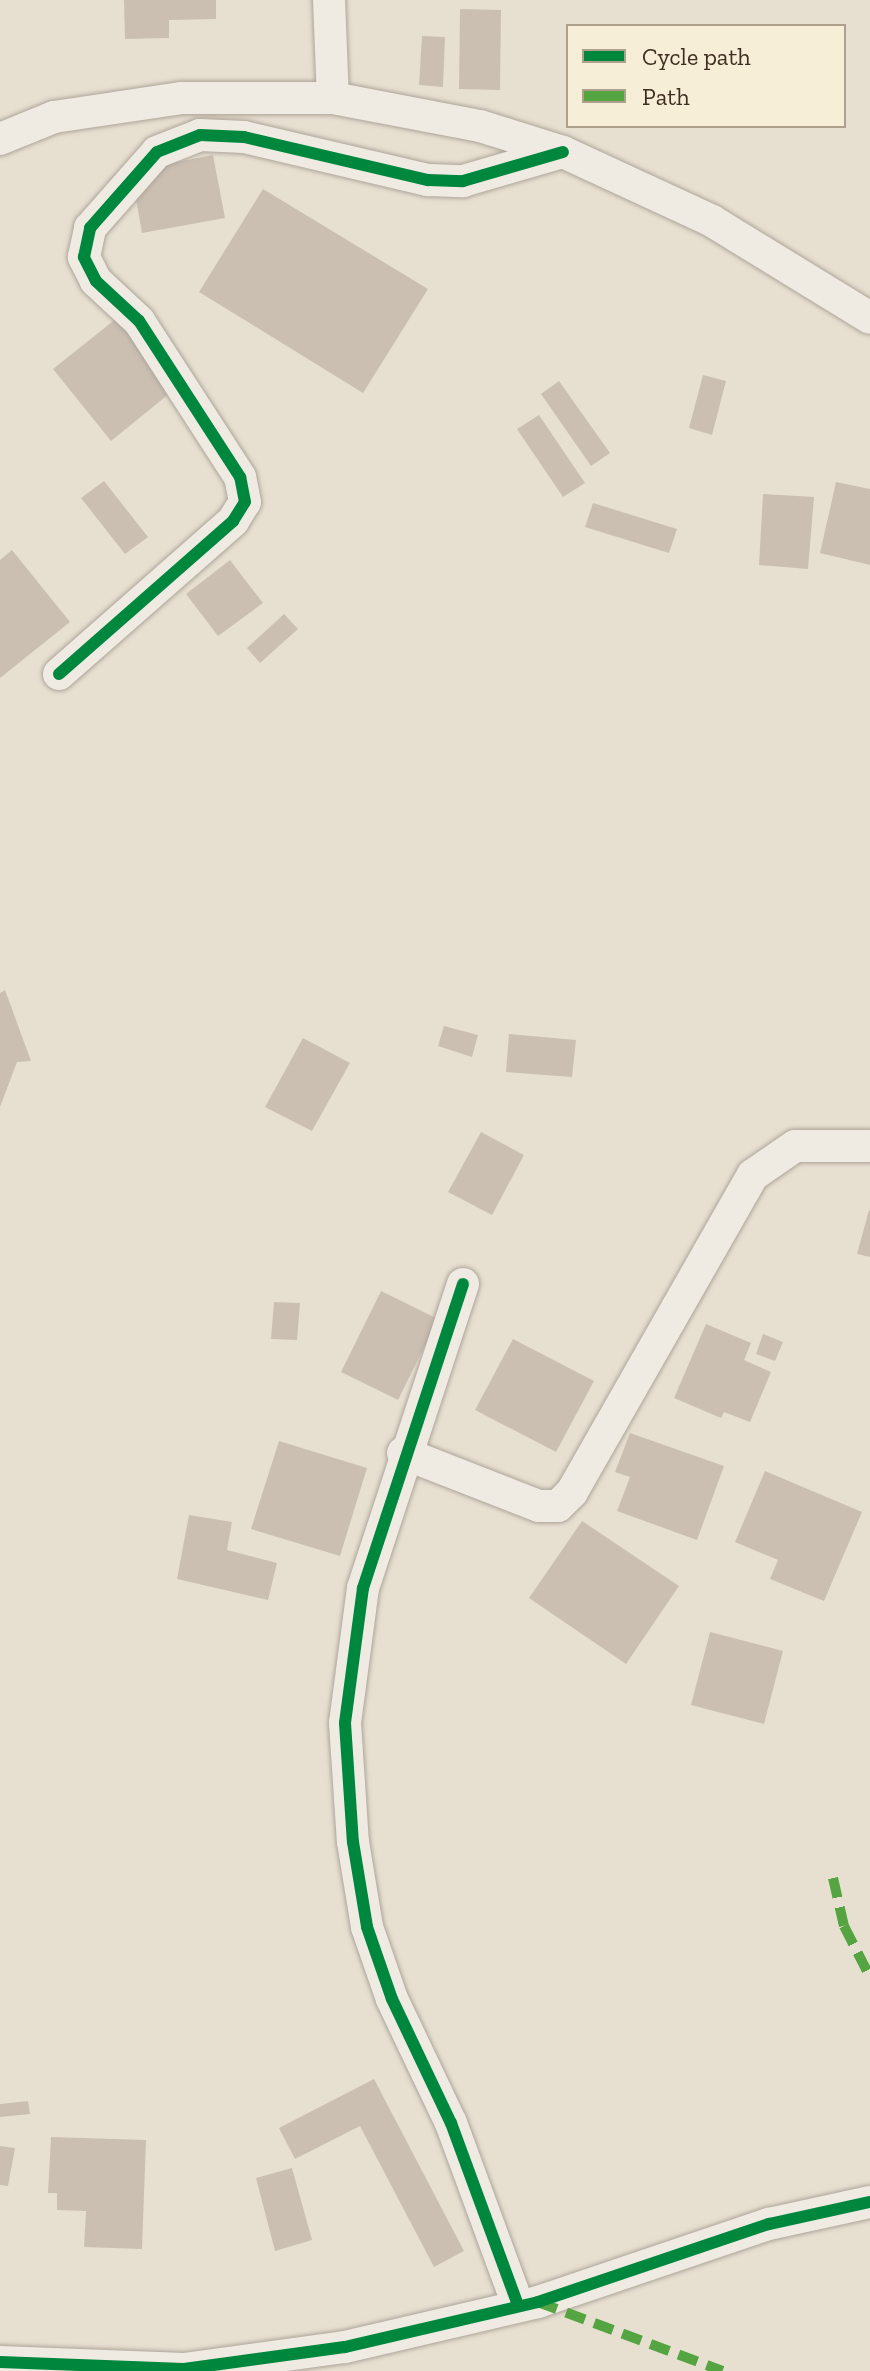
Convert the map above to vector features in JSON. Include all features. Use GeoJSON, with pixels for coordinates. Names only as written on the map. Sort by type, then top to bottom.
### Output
{"type":"FeatureCollection","features":[{"type":"Feature","properties":{"kind":"street"},"geometry":{"type":"LineString","coordinates":[[329,0],[333,98]]}},
{"type":"Feature","properties":{"kind":"street"},"geometry":{"type":"LineString","coordinates":[[0,139],[54,117],[181,98],[333,98],[480,126],[563,152],[712,221],[870,318]]}},
{"type":"Feature","properties":{"kind":"street"},"geometry":{"type":"LineString","coordinates":[[59,674],[233,521],[245,502],[240,477],[148,334],[96,281],[84,257],[90,228],[157,152],[200,135],[244,137],[428,180],[463,181],[563,152]]}},
{"type":"Feature","properties":{"kind":"street"},"geometry":{"type":"LineString","coordinates":[[403,1453],[539,1506],[558,1506],[572,1492],[753,1175],[795,1146],[870,1146]]}},
{"type":"Feature","properties":{"kind":"street"},"geometry":{"type":"LineString","coordinates":[[463,1284],[403,1453],[361,1603],[345,1723],[353,1842],[367,1927],[387,1985],[451,2123],[518,2305]]}},
{"type":"Feature","properties":{"kind":"street"},"geometry":{"type":"LineString","coordinates":[[0,2362],[184,2370],[345,2347],[518,2305],[769,2224],[870,2202]]}},
{"type":"Feature","properties":{"kind":"building"},"geometry":{"type":"Polygon","coordinates":[[[124,0],[216,0],[216,19],[169,20],[169,38],[125,39],[124,0]]]}},
{"type":"Feature","properties":{"kind":"building"},"geometry":{"type":"Polygon","coordinates":[[[460,9],[501,10],[500,90],[459,89],[460,9]]]}},
{"type":"Feature","properties":{"kind":"building"},"geometry":{"type":"Polygon","coordinates":[[[422,36],[445,37],[443,87],[419,85],[422,36]]]}},
{"type":"Feature","properties":{"kind":"building"},"geometry":{"type":"Polygon","coordinates":[[[213,155],[225,218],[142,233],[131,171],[213,155]]]}},
{"type":"Feature","properties":{"kind":"building"},"geometry":{"type":"Polygon","coordinates":[[[263,189],[428,289],[363,393],[199,292],[263,189]]]}},
{"type":"Feature","properties":{"kind":"building"},"geometry":{"type":"Polygon","coordinates":[[[117,318],[175,389],[111,441],[53,369],[117,318]]]}},
{"type":"Feature","properties":{"kind":"building"},"geometry":{"type":"Polygon","coordinates":[[[703,375],[726,381],[712,435],[689,428],[703,375]]]}},
{"type":"Feature","properties":{"kind":"building"},"geometry":{"type":"Polygon","coordinates":[[[559,381],[610,453],[591,466],[541,394],[559,381]]]}},
{"type":"Feature","properties":{"kind":"building"},"geometry":{"type":"Polygon","coordinates":[[[539,415],[585,483],[563,497],[517,429],[539,415]]]}},
{"type":"Feature","properties":{"kind":"building"},"geometry":{"type":"Polygon","coordinates":[[[104,481],[148,537],[125,554],[81,498],[104,481]]]}},
{"type":"Feature","properties":{"kind":"building"},"geometry":{"type":"Polygon","coordinates":[[[836,482],[870,489],[870,565],[820,553],[836,482]]]}},
{"type":"Feature","properties":{"kind":"building"},"geometry":{"type":"Polygon","coordinates":[[[763,494],[814,497],[808,569],[759,565],[763,494]]]}},
{"type":"Feature","properties":{"kind":"building"},"geometry":{"type":"Polygon","coordinates":[[[593,503],[677,529],[669,553],[585,527],[593,503]]]}},
{"type":"Feature","properties":{"kind":"building"},"geometry":{"type":"Polygon","coordinates":[[[12,550],[70,622],[0,678],[0,560],[12,550]]]}},
{"type":"Feature","properties":{"kind":"building"},"geometry":{"type":"Polygon","coordinates":[[[230,560],[263,603],[218,636],[186,594],[230,560]]]}},
{"type":"Feature","properties":{"kind":"building"},"geometry":{"type":"Polygon","coordinates":[[[284,614],[298,629],[260,663],[247,648],[284,614]]]}},
{"type":"Feature","properties":{"kind":"building"},"geometry":{"type":"Polygon","coordinates":[[[5,990],[31,1061],[17,1062],[0,1107],[0,993],[5,990]]]}},
{"type":"Feature","properties":{"kind":"building"},"geometry":{"type":"Polygon","coordinates":[[[444,1026],[478,1035],[472,1057],[438,1046],[444,1026]]]}},
{"type":"Feature","properties":{"kind":"building"},"geometry":{"type":"Polygon","coordinates":[[[509,1034],[576,1040],[572,1077],[506,1072],[509,1034]]]}},
{"type":"Feature","properties":{"kind":"building"},"geometry":{"type":"Polygon","coordinates":[[[303,1038],[350,1063],[312,1131],[265,1107],[303,1038]]]}},
{"type":"Feature","properties":{"kind":"building"},"geometry":{"type":"Polygon","coordinates":[[[481,1132],[524,1155],[492,1215],[448,1192],[481,1132]]]}},
{"type":"Feature","properties":{"kind":"building"},"geometry":{"type":"Polygon","coordinates":[[[870,1211],[870,1257],[857,1254],[870,1211]]]}},
{"type":"Feature","properties":{"kind":"building"},"geometry":{"type":"Polygon","coordinates":[[[381,1291],[438,1319],[398,1400],[341,1372],[381,1291]]]}},
{"type":"Feature","properties":{"kind":"building"},"geometry":{"type":"Polygon","coordinates":[[[274,1302],[300,1303],[297,1340],[271,1339],[274,1302]]]}},
{"type":"Feature","properties":{"kind":"building"},"geometry":{"type":"Polygon","coordinates":[[[706,1324],[751,1343],[744,1360],[771,1372],[750,1422],[724,1412],[721,1418],[674,1398],[706,1324]]]}},
{"type":"Feature","properties":{"kind":"building"},"geometry":{"type":"Polygon","coordinates":[[[763,1334],[783,1342],[775,1361],[756,1354],[763,1334]]]}},
{"type":"Feature","properties":{"kind":"building"},"geometry":{"type":"Polygon","coordinates":[[[513,1339],[594,1381],[556,1452],[475,1410],[513,1339]]]}},
{"type":"Feature","properties":{"kind":"building"},"geometry":{"type":"Polygon","coordinates":[[[630,1433],[724,1466],[697,1540],[617,1511],[630,1477],[615,1472],[630,1433]]]}},
{"type":"Feature","properties":{"kind":"building"},"geometry":{"type":"Polygon","coordinates":[[[279,1441],[367,1468],[340,1556],[251,1529],[279,1441]]]}},
{"type":"Feature","properties":{"kind":"building"},"geometry":{"type":"Polygon","coordinates":[[[765,1471],[862,1512],[824,1601],[770,1579],[778,1560],[735,1542],[765,1471]]]}},
{"type":"Feature","properties":{"kind":"building"},"geometry":{"type":"Polygon","coordinates":[[[189,1515],[232,1522],[227,1550],[277,1563],[268,1600],[177,1579],[189,1515]]]}},
{"type":"Feature","properties":{"kind":"building"},"geometry":{"type":"Polygon","coordinates":[[[582,1521],[679,1586],[626,1664],[529,1598],[582,1521]]]}},
{"type":"Feature","properties":{"kind":"building"},"geometry":{"type":"Polygon","coordinates":[[[710,1632],[783,1651],[764,1724],[691,1705],[710,1632]]]}},
{"type":"Feature","properties":{"kind":"building"},"geometry":{"type":"Polygon","coordinates":[[[374,2079],[464,2251],[434,2267],[360,2126],[295,2159],[279,2128],[374,2079]]]}},
{"type":"Feature","properties":{"kind":"building"},"geometry":{"type":"Polygon","coordinates":[[[28,2101],[30,2114],[0,2117],[0,2104],[28,2101]]]}},
{"type":"Feature","properties":{"kind":"building"},"geometry":{"type":"Polygon","coordinates":[[[51,2137],[146,2140],[142,2249],[84,2247],[86,2211],[57,2210],[57,2193],[48,2193],[51,2137]]]}},
{"type":"Feature","properties":{"kind":"building"},"geometry":{"type":"Polygon","coordinates":[[[0,2146],[15,2148],[8,2186],[0,2185],[0,2146]]]}},
{"type":"Feature","properties":{"kind":"building"},"geometry":{"type":"Polygon","coordinates":[[[292,2168],[312,2240],[275,2251],[256,2178],[292,2168]]]}},
{"type":"Feature","properties":{"kind":"marked path"},"geometry":{"type":"LineString","coordinates":[[833,1878],[844,1926],[870,1977]]}},
{"type":"Feature","properties":{"kind":"marked path"},"geometry":{"type":"LineString","coordinates":[[538,2302],[723,2371]]}},
{"type":"Feature","properties":{"kind":"cycle path"},"geometry":{"type":"LineString","coordinates":[[59,674],[233,521],[245,502],[240,477],[139,321],[96,281],[84,257],[90,228],[157,152],[200,135],[244,137],[428,180],[463,181],[563,152]]}},
{"type":"Feature","properties":{"kind":"cycle path"},"geometry":{"type":"LineString","coordinates":[[463,1284],[363,1588],[345,1723],[353,1842],[367,1927],[392,1999],[451,2123],[518,2305]]}},
{"type":"Feature","properties":{"kind":"cycle path"},"geometry":{"type":"LineString","coordinates":[[0,2362],[184,2369],[345,2347],[538,2302],[769,2224],[870,2202]]}}]}
